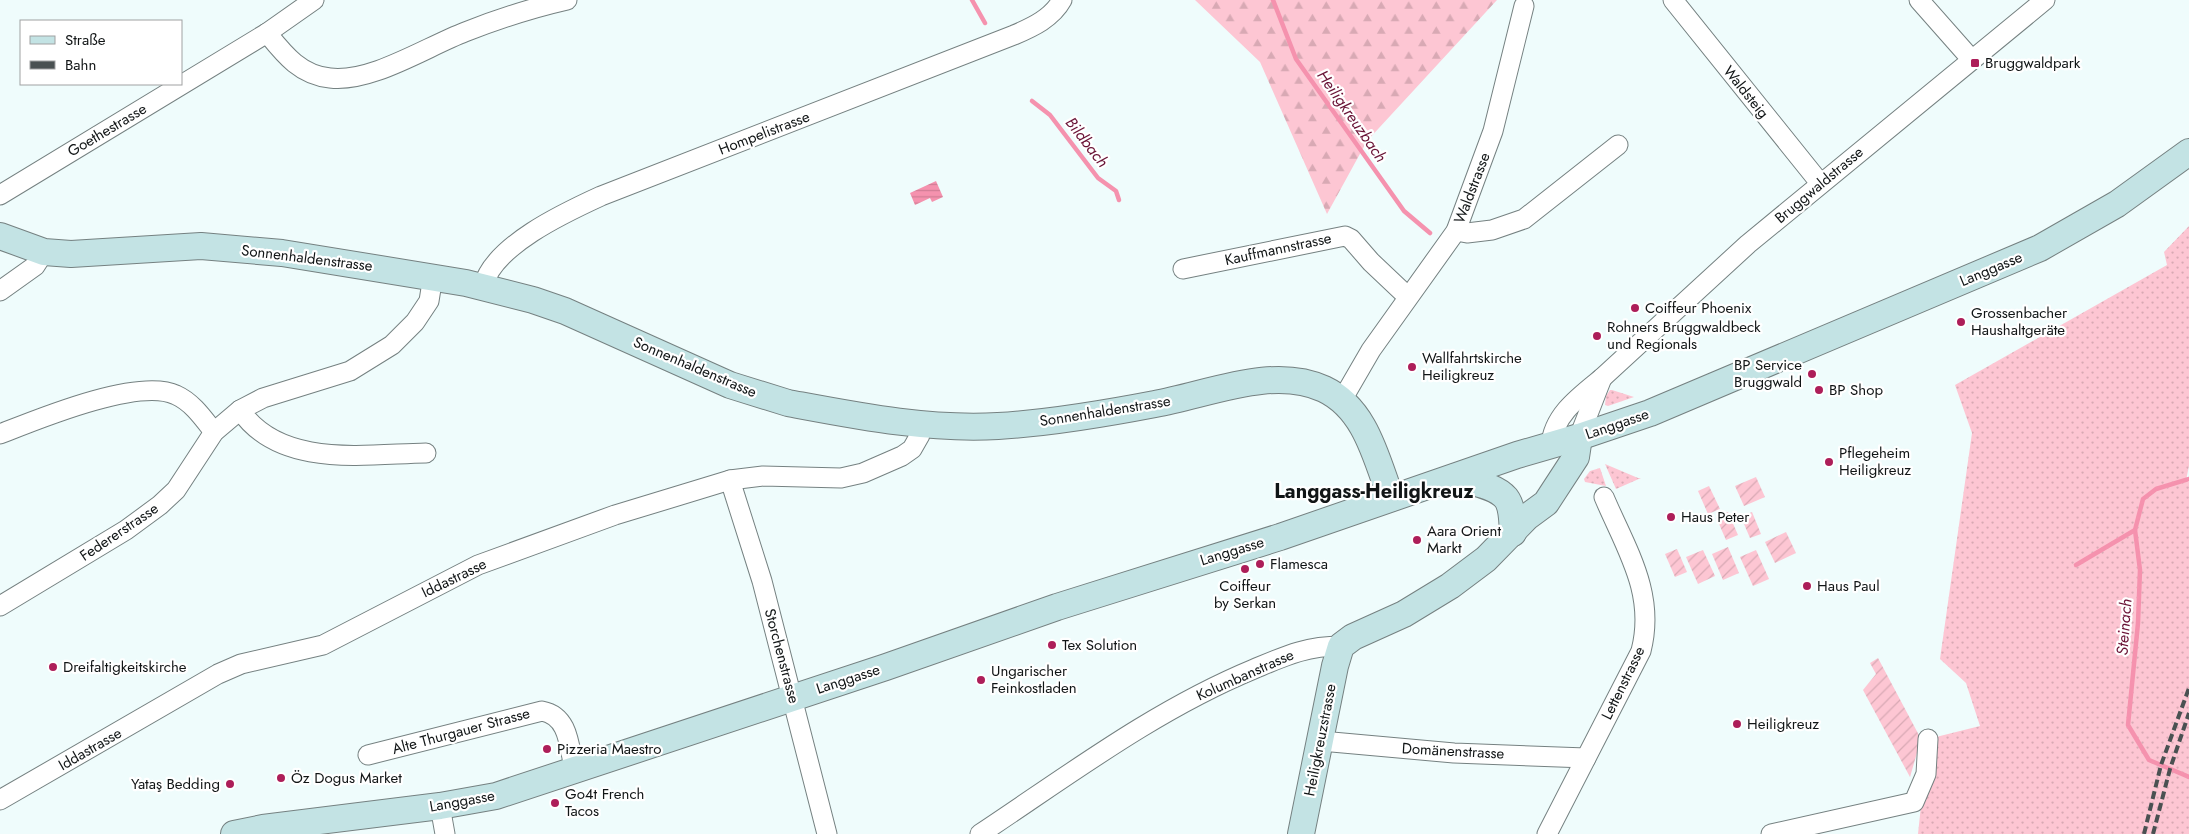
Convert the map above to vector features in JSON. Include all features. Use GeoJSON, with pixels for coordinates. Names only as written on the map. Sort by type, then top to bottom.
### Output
{"type":"FeatureCollection","features":[{"type":"Feature","properties":{"kind":"main road","name":"Langgasse"},"geometry":{"type":"LineString","coordinates":[[234,834],[262,828],[440,806],[496,796],[574,768],[793,698],[1048,610],[1280,537],[1391,498],[1579,437],[1692,397],[2040,248],[2117,204],[2189,152]]}},
{"type":"Feature","properties":{"kind":"main road","name":"Sonnenhaldenstrasse"},"geometry":{"type":"LineString","coordinates":[[0,236],[44,252],[95,254],[201,246],[282,253],[433,276],[533,300],[565,311],[693,369],[747,391],[788,403],[920,425],[985,426],[1035,423],[1156,404],[1263,380],[1302,381],[1313,384],[1342,400],[1357,416],[1364,428],[1391,498]]}},
{"type":"Feature","properties":{"kind":"main road","name":"Kolumbanstrasse"},"geometry":{"type":"LineString","coordinates":[[1341,646],[1353,636],[1404,614],[1450,586],[1486,559],[1520,525],[1546,503],[1570,468],[1579,446],[1579,437]]}},
{"type":"Feature","properties":{"kind":"main road","name":"Kolumbanstrasse"},"geometry":{"type":"LineString","coordinates":[[1520,525],[1533,496],[1550,470],[1551,445]]}},
{"type":"Feature","properties":{"kind":"main road"},"geometry":{"type":"LineString","coordinates":[[1455,477],[1483,486],[1506,498],[1520,525]]}},
{"type":"Feature","properties":{"kind":"main road","name":"Heiligkreuzstrasse"},"geometry":{"type":"LineString","coordinates":[[1301,834],[1336,660],[1341,646]]}},
{"type":"Feature","properties":{"kind":"street","name":"Goethestrasse"},"geometry":{"type":"LineString","coordinates":[[182,85],[267,33],[314,0]]}},
{"type":"Feature","properties":{"kind":"street"},"geometry":{"type":"LineString","coordinates":[[267,33],[287,59],[305,70],[328,78],[351,79],[464,32],[522,11],[567,0]]}},
{"type":"Feature","properties":{"kind":"street","name":"Hompelistrasse"},"geometry":{"type":"LineString","coordinates":[[483,287],[486,276],[499,260],[528,234],[563,214],[601,196],[1033,27],[1049,16],[1062,0]]}},
{"type":"Feature","properties":{"kind":"street","name":"Waldsteig"},"geometry":{"type":"LineString","coordinates":[[1673,0],[1820,183]]}},
{"type":"Feature","properties":{"kind":"street"},"geometry":{"type":"LineString","coordinates":[[1919,0],[1972,60]]}},
{"type":"Feature","properties":{"kind":"street","name":"Bruggwaldstrasse"},"geometry":{"type":"LineString","coordinates":[[1551,445],[1555,427],[1563,414],[1580,396],[1748,244],[2045,0]]}},
{"type":"Feature","properties":{"kind":"street","name":"Waldstrasse"},"geometry":{"type":"LineString","coordinates":[[1342,400],[1371,350],[1456,231],[1493,131],[1524,6]]}},
{"type":"Feature","properties":{"kind":"street","name":"Goethestrasse"},"geometry":{"type":"LineString","coordinates":[[0,195],[181,85]]}},
{"type":"Feature","properties":{"kind":"street"},"geometry":{"type":"LineString","coordinates":[[1456,231],[1467,233],[1492,230],[1524,219],[1618,145]]}},
{"type":"Feature","properties":{"kind":"street","name":"Kauffmannstrasse"},"geometry":{"type":"LineString","coordinates":[[1183,269],[1345,236],[1351,238],[1371,262],[1408,297]]}},
{"type":"Feature","properties":{"kind":"street"},"geometry":{"type":"LineString","coordinates":[[0,292],[35,266],[44,252]]}},
{"type":"Feature","properties":{"kind":"street","name":"Federerstrasse"},"geometry":{"type":"LineString","coordinates":[[0,606],[126,530],[160,505],[176,490],[214,432],[240,410],[263,398],[350,371],[392,345],[415,322],[429,302],[433,276]]}},
{"type":"Feature","properties":{"kind":"street","name":"Bruggwaldstrasse"},"geometry":{"type":"LineString","coordinates":[[1579,437],[1602,378]]}},
{"type":"Feature","properties":{"kind":"street"},"geometry":{"type":"LineString","coordinates":[[0,434],[89,403],[146,390],[175,394],[186,400],[214,432]]}},
{"type":"Feature","properties":{"kind":"street"},"geometry":{"type":"LineString","coordinates":[[240,410],[246,420],[265,434],[288,446],[309,452],[332,455],[426,453]]}},
{"type":"Feature","properties":{"kind":"street","name":"Iddastrasse"},"geometry":{"type":"LineString","coordinates":[[0,800],[218,674],[241,664],[323,645],[478,565],[615,515],[730,480],[763,476],[841,478],[863,473],[902,456],[912,449],[920,435],[920,425]]}},
{"type":"Feature","properties":{"kind":"street","name":"Storchenstrasse"},"geometry":{"type":"LineString","coordinates":[[730,480],[762,581],[827,834]]}},
{"type":"Feature","properties":{"kind":"street","name":"Lettenstrasse"},"geometry":{"type":"LineString","coordinates":[[1547,834],[1641,651],[1646,626],[1642,588],[1604,498]]}},
{"type":"Feature","properties":{"kind":"street","name":"Kolumbanstrasse"},"geometry":{"type":"LineString","coordinates":[[980,834],[1164,712],[1205,691],[1292,653],[1310,648],[1341,646]]}},
{"type":"Feature","properties":{"kind":"street","name":"Alte Thurgauer Strasse"},"geometry":{"type":"LineString","coordinates":[[368,755],[542,710],[555,715],[563,723],[574,768]]}},
{"type":"Feature","properties":{"kind":"street"},"geometry":{"type":"LineString","coordinates":[[1771,834],[1914,802],[1926,774],[1928,739]]}},
{"type":"Feature","properties":{"kind":"street","name":"Domänenstrasse"},"geometry":{"type":"LineString","coordinates":[[1321,741],[1454,753],[1586,758]]}},
{"type":"Feature","properties":{"kind":"street"},"geometry":{"type":"LineString","coordinates":[[440,806],[445,834]]}},
{"type":"Feature","properties":{"kind":"green space"},"geometry":{"type":"Polygon","coordinates":[[[1195,0],[1497,0],[1367,141],[1327,214],[1260,62],[1195,0]]]}},
{"type":"Feature","properties":{"kind":"green space"},"geometry":{"type":"Polygon","coordinates":[[[2189,226],[2189,466],[2186,480],[2189,482],[2189,834],[1918,834],[1928,739],[1980,726],[1966,683],[1940,659],[1972,433],[1955,385],[2167,265],[2164,252],[2189,226]]]}},
{"type":"Feature","properties":{"kind":"green space"},"geometry":{"type":"Polygon","coordinates":[[[1610,390],[1634,397],[1608,406],[1605,405],[1606,396],[1610,390]]]}},
{"type":"Feature","properties":{"kind":"green space"},"geometry":{"type":"Polygon","coordinates":[[[1605,464],[1638,478],[1641,478],[1616,489],[1605,464]]]}},
{"type":"Feature","properties":{"kind":"green space"},"geometry":{"type":"Polygon","coordinates":[[[1600,468],[1606,486],[1585,482],[1584,479],[1590,471],[1600,468]]]}},
{"type":"Feature","properties":{"kind":"green space"},"geometry":{"type":"Polygon","coordinates":[[[1756,477],[1765,497],[1744,506],[1735,486],[1756,477]]]}},
{"type":"Feature","properties":{"kind":"green space"},"geometry":{"type":"Polygon","coordinates":[[[1709,486],[1720,509],[1708,514],[1698,491],[1709,486]]]}},
{"type":"Feature","properties":{"kind":"green space"},"geometry":{"type":"Polygon","coordinates":[[[1728,512],[1738,535],[1726,540],[1716,517],[1728,512]]]}},
{"type":"Feature","properties":{"kind":"green space"},"geometry":{"type":"Polygon","coordinates":[[[1752,512],[1761,534],[1750,538],[1741,517],[1752,512]]]}},
{"type":"Feature","properties":{"kind":"green space"},"geometry":{"type":"Polygon","coordinates":[[[1786,532],[1796,553],[1775,563],[1765,542],[1786,532]]]}},
{"type":"Feature","properties":{"kind":"green space"},"geometry":{"type":"Polygon","coordinates":[[[1728,547],[1739,573],[1723,580],[1712,554],[1728,547]]]}},
{"type":"Feature","properties":{"kind":"green space"},"geometry":{"type":"Polygon","coordinates":[[[1677,549],[1687,572],[1675,577],[1665,554],[1677,549]]]}},
{"type":"Feature","properties":{"kind":"green space"},"geometry":{"type":"Polygon","coordinates":[[[1703,550],[1715,576],[1698,584],[1686,557],[1703,550]]]}},
{"type":"Feature","properties":{"kind":"green space"},"geometry":{"type":"Polygon","coordinates":[[[1756,550],[1769,579],[1753,586],[1740,557],[1756,550]]]}},
{"type":"Feature","properties":{"kind":"green space"},"geometry":{"type":"Polygon","coordinates":[[[1878,658],[1921,739],[1910,777],[1863,690],[1876,674],[1870,663],[1878,658]]]}},
{"type":"Feature","properties":{"kind":"shaded area"},"geometry":{"type":"Polygon","coordinates":[[[936,181],[943,197],[932,202],[930,198],[915,205],[910,193],[936,181]]]}},
{"type":"Feature","properties":{"kind":"waterway","name":"Bildbach"},"geometry":{"type":"LineString","coordinates":[[972,0],[985,23]]}},
{"type":"Feature","properties":{"kind":"waterway","name":"Heiligkreuzbach"},"geometry":{"type":"LineString","coordinates":[[1273,0],[1296,59],[1404,211],[1430,233]]}},
{"type":"Feature","properties":{"kind":"waterway","name":"Bildbach"},"geometry":{"type":"LineString","coordinates":[[1032,101],[1050,115],[1098,178],[1116,191],[1119,200]]}},
{"type":"Feature","properties":{"kind":"waterway","name":"Steinach"},"geometry":{"type":"LineString","coordinates":[[2189,479],[2156,489],[2143,499],[2135,530],[2140,570],[2138,623],[2128,725],[2149,760],[2189,777]]}},
{"type":"Feature","properties":{"kind":"waterway","name":"Heiligkreuzbach"},"geometry":{"type":"LineString","coordinates":[[2076,565],[2135,530]]}},
{"type":"Feature","properties":{"kind":"railway"},"geometry":{"type":"LineString","coordinates":[[2144,834],[2161,765],[2189,688]]}},
{"type":"Feature","properties":{"kind":"railway"},"geometry":{"type":"LineString","coordinates":[[2153,834],[2170,769],[2189,713]]}},
{"type":"Feature","properties":{"kind":"place","name":"Bruggwaldpark"},"geometry":{"type":"Point","coordinates":[1975,63]}},
{"type":"Feature","properties":{"kind":"place","name":"Coiffeur Phoenix"},"geometry":{"type":"Point","coordinates":[1635,308]}},
{"type":"Feature","properties":{"kind":"place","name":"Grossenbacher Haushaltgeräte"},"geometry":{"type":"Point","coordinates":[1961,322]}},
{"type":"Feature","properties":{"kind":"place","name":"Rohners Bruggwaldbeck und Regionals"},"geometry":{"type":"Point","coordinates":[1597,336]}},
{"type":"Feature","properties":{"kind":"place","name":"Wallfahrtskirche Heiligkreuz"},"geometry":{"type":"Point","coordinates":[1412,367]}},
{"type":"Feature","properties":{"kind":"place","name":"BP Service Bruggwald"},"geometry":{"type":"Point","coordinates":[1812,374]}},
{"type":"Feature","properties":{"kind":"place","name":"BP Shop"},"geometry":{"type":"Point","coordinates":[1819,390]}},
{"type":"Feature","properties":{"kind":"place","name":"Pflegeheim Heiligkreuz"},"geometry":{"type":"Point","coordinates":[1829,462]}},
{"type":"Feature","properties":{"kind":"place","name":"Haus Peter"},"geometry":{"type":"Point","coordinates":[1671,517]}},
{"type":"Feature","properties":{"kind":"place","name":"Aara Orient Markt"},"geometry":{"type":"Point","coordinates":[1417,540]}},
{"type":"Feature","properties":{"kind":"place","name":"Flamesca"},"geometry":{"type":"Point","coordinates":[1260,564]}},
{"type":"Feature","properties":{"kind":"place","name":"Coiffeur by Serkan"},"geometry":{"type":"Point","coordinates":[1245,569]}},
{"type":"Feature","properties":{"kind":"place","name":"Haus Paul"},"geometry":{"type":"Point","coordinates":[1807,586]}},
{"type":"Feature","properties":{"kind":"place","name":"Tex Solution"},"geometry":{"type":"Point","coordinates":[1052,645]}},
{"type":"Feature","properties":{"kind":"place","name":"Dreifaltigkeitskirche"},"geometry":{"type":"Point","coordinates":[53,667]}},
{"type":"Feature","properties":{"kind":"place","name":"Ungarischer Feinkostladen"},"geometry":{"type":"Point","coordinates":[981,680]}},
{"type":"Feature","properties":{"kind":"place","name":"Heiligkreuz"},"geometry":{"type":"Point","coordinates":[1737,724]}},
{"type":"Feature","properties":{"kind":"place","name":"Pizzeria Maestro"},"geometry":{"type":"Point","coordinates":[547,749]}},
{"type":"Feature","properties":{"kind":"place","name":"Öz Dogus Market"},"geometry":{"type":"Point","coordinates":[281,778]}},
{"type":"Feature","properties":{"kind":"place","name":"Yataş Bedding"},"geometry":{"type":"Point","coordinates":[230,784]}},
{"type":"Feature","properties":{"kind":"place","name":"Go4t French Tacos"},"geometry":{"type":"Point","coordinates":[555,803]}},
{"type":"Feature","properties":{"kind":"district","name":"Langgass-Heiligkreuz"},"geometry":{"type":"Point","coordinates":[1374,491]}}]}
